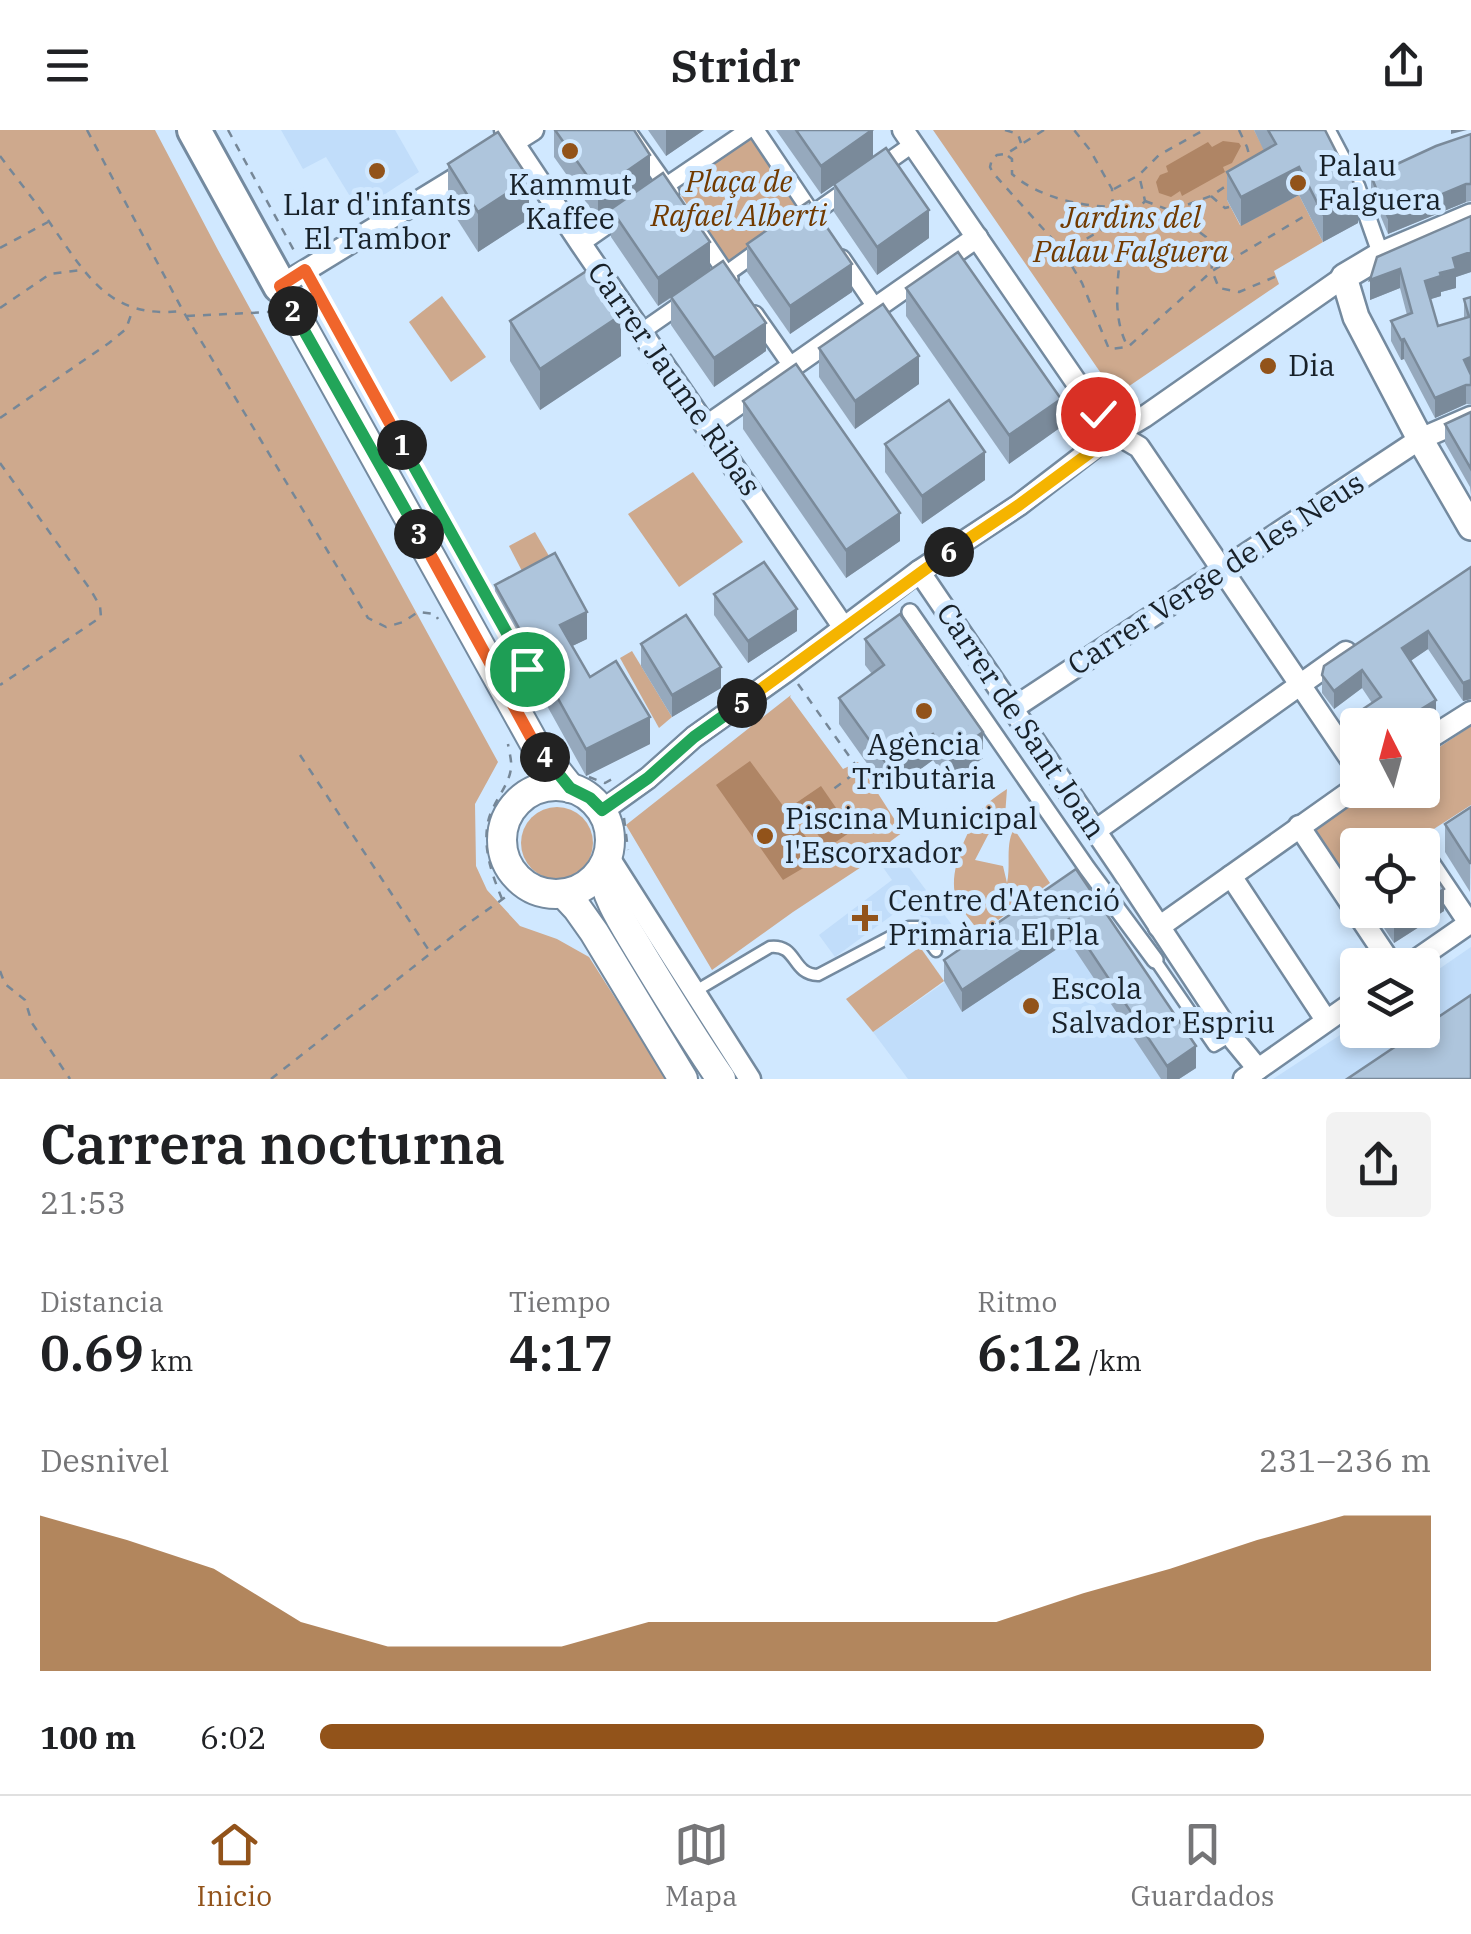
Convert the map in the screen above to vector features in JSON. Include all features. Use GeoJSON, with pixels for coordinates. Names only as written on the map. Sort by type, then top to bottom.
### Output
{"type":"FeatureCollection","features":[{"type":"Feature","properties":{"kind":"main road"},"geometry":{"type":"LineString","coordinates":[[194,130],[292,288],[517,708],[521,743],[533,779],[529,793]]}},
{"type":"Feature","properties":{"kind":"main road"},"geometry":{"type":"LineString","coordinates":[[521,743],[578,782],[602,810],[610,835],[605,863],[607,894],[720,1079]]}},
{"type":"Feature","properties":{"kind":"main road"},"geometry":{"type":"LineString","coordinates":[[578,782],[529,793],[512,809],[502,837],[513,892],[564,894],[580,889],[595,878],[605,863]]}},
{"type":"Feature","properties":{"kind":"main road"},"geometry":{"type":"LineString","coordinates":[[564,894],[594,932],[683,1079]]}},
{"type":"Feature","properties":{"kind":"street"},"geometry":{"type":"LineString","coordinates":[[292,288],[509,137],[533,130]]}},
{"type":"Feature","properties":{"kind":"street"},"geometry":{"type":"LineString","coordinates":[[628,130],[676,200]]}},
{"type":"Feature","properties":{"kind":"street"},"geometry":{"type":"LineString","coordinates":[[581,244],[748,130]]}},
{"type":"Feature","properties":{"kind":"street"},"geometry":{"type":"LineString","coordinates":[[756,130],[823,229]]}},
{"type":"Feature","properties":{"kind":"street"},"geometry":{"type":"LineString","coordinates":[[1327,130],[1364,184],[1381,255]]}},
{"type":"Feature","properties":{"kind":"street","name":"Carrer Jaume Ribas"},"geometry":{"type":"LineString","coordinates":[[509,137],[844,628]]}},
{"type":"Feature","properties":{"kind":"street"},"geometry":{"type":"LineString","coordinates":[[870,174],[908,137],[1098,414],[1115,434],[1140,446],[1340,744]]}},
{"type":"Feature","properties":{"kind":"street"},"geometry":{"type":"LineString","coordinates":[[784,234],[856,184]]}},
{"type":"Feature","properties":{"kind":"street"},"geometry":{"type":"LineString","coordinates":[[602,810],[919,571],[1019,505],[1115,434],[1381,255],[1471,217]]}},
{"type":"Feature","properties":{"kind":"street"},"geometry":{"type":"LineString","coordinates":[[696,230],[737,290]]}},
{"type":"Feature","properties":{"kind":"street"},"geometry":{"type":"LineString","coordinates":[[707,426],[977,238]]}},
{"type":"Feature","properties":{"kind":"street"},"geometry":{"type":"LineString","coordinates":[[641,332],[769,244]]}},
{"type":"Feature","properties":{"kind":"street"},"geometry":{"type":"LineString","coordinates":[[834,245],[876,308]]}},
{"type":"Feature","properties":{"kind":"street"},"geometry":{"type":"LineString","coordinates":[[1344,278],[1356,317],[1471,527]]}},
{"type":"Feature","properties":{"kind":"street"},"geometry":{"type":"LineString","coordinates":[[1309,302],[1352,306]]}},
{"type":"Feature","properties":{"kind":"street"},"geometry":{"type":"LineString","coordinates":[[748,305],[792,367]]}},
{"type":"Feature","properties":{"kind":"street","name":"Carrer Verge de les Neus"},"geometry":{"type":"LineString","coordinates":[[1012,709],[1420,439],[1471,417]]}},
{"type":"Feature","properties":{"kind":"street","name":"Carrer de Sant Joan"},"geometry":{"type":"LineString","coordinates":[[919,571],[1232,1036],[1251,1074]]}},
{"type":"Feature","properties":{"kind":"street","name":"Carrer de Sant Joan"},"geometry":{"type":"LineString","coordinates":[[910,612],[1087,868],[1156,960]]}},
{"type":"Feature","properties":{"kind":"street"},"geometry":{"type":"LineString","coordinates":[[1095,830],[1361,642]]}},
{"type":"Feature","properties":{"kind":"street"},"geometry":{"type":"LineString","coordinates":[[1440,732],[1471,712]]}},
{"type":"Feature","properties":{"kind":"street"},"geometry":{"type":"LineString","coordinates":[[1159,927],[1340,798]]}},
{"type":"Feature","properties":{"kind":"street"},"geometry":{"type":"LineString","coordinates":[[1299,826],[1381,948]]}},
{"type":"Feature","properties":{"kind":"street"},"geometry":{"type":"LineString","coordinates":[[605,863],[750,1079]]}},
{"type":"Feature","properties":{"kind":"street"},"geometry":{"type":"LineString","coordinates":[[1231,876],[1326,1020]]}},
{"type":"Feature","properties":{"kind":"street"},"geometry":{"type":"LineString","coordinates":[[1434,948],[1470,923],[1440,880]]}},
{"type":"Feature","properties":{"kind":"street"},"geometry":{"type":"LineString","coordinates":[[1251,1074],[1340,1011]]}},
{"type":"Feature","properties":{"kind":"lane"},"geometry":{"type":"LineString","coordinates":[[694,992],[770,947],[786,950],[807,974],[818,975],[909,927],[918,927],[936,951]]}},
{"type":"Feature","properties":{"kind":"lane"},"geometry":{"type":"LineString","coordinates":[[1156,960],[1214,1046],[1232,1036]]}},
{"type":"Feature","properties":{"kind":"path"},"geometry":{"type":"LineString","coordinates":[[87,130],[184,313],[368,618],[386,627],[418,612],[434,614],[445,630]]}},
{"type":"Feature","properties":{"kind":"path"},"geometry":{"type":"LineString","coordinates":[[228,130],[292,288],[503,626]]}},
{"type":"Feature","properties":{"kind":"path"},"geometry":{"type":"LineString","coordinates":[[1005,130],[1018,134],[1022,144]]}},
{"type":"Feature","properties":{"kind":"path"},"geometry":{"type":"LineString","coordinates":[[1044,130],[1006,154],[997,155],[990,166],[1064,252],[1082,283],[1109,349],[1128,347],[1212,272],[1308,214]]}},
{"type":"Feature","properties":{"kind":"path"},"geometry":{"type":"LineString","coordinates":[[1074,130],[1112,190],[1108,226]]}},
{"type":"Feature","properties":{"kind":"path"},"geometry":{"type":"LineString","coordinates":[[1112,190],[1139,175],[1159,155],[1204,130]]}},
{"type":"Feature","properties":{"kind":"path"},"geometry":{"type":"LineString","coordinates":[[1239,130],[1248,147],[1252,168]]}},
{"type":"Feature","properties":{"kind":"path"},"geometry":{"type":"LineString","coordinates":[[1006,154],[1012,158],[1012,174]]}},
{"type":"Feature","properties":{"kind":"path"},"geometry":{"type":"LineString","coordinates":[[0,156],[82,270],[102,292],[134,308],[162,313],[268,312],[292,288]]}},
{"type":"Feature","properties":{"kind":"path"},"geometry":{"type":"LineString","coordinates":[[1012,174],[1042,194],[1113,208]]}},
{"type":"Feature","properties":{"kind":"path"},"geometry":{"type":"LineString","coordinates":[[997,178],[1012,174]]}},
{"type":"Feature","properties":{"kind":"path"},"geometry":{"type":"LineString","coordinates":[[1139,175],[1145,201]]}},
{"type":"Feature","properties":{"kind":"path"},"geometry":{"type":"LineString","coordinates":[[1172,211],[1210,196],[1238,178]]}},
{"type":"Feature","properties":{"kind":"path"},"geometry":{"type":"LineString","coordinates":[[1210,196],[1225,208],[1230,207]]}},
{"type":"Feature","properties":{"kind":"path"},"geometry":{"type":"LineString","coordinates":[[1145,201],[1172,211],[1206,237],[1219,288],[1239,292],[1276,276]]}},
{"type":"Feature","properties":{"kind":"path"},"geometry":{"type":"LineString","coordinates":[[1121,229],[1145,201]]}},
{"type":"Feature","properties":{"kind":"path"},"geometry":{"type":"LineString","coordinates":[[0,248],[49,221]]}},
{"type":"Feature","properties":{"kind":"path"},"geometry":{"type":"LineString","coordinates":[[1064,252],[1108,226],[1121,229]]}},
{"type":"Feature","properties":{"kind":"path"},"geometry":{"type":"LineString","coordinates":[[1121,229],[1124,245],[1119,263],[1118,310],[1128,347]]}},
{"type":"Feature","properties":{"kind":"path"},"geometry":{"type":"LineString","coordinates":[[0,308],[50,274],[82,270]]}},
{"type":"Feature","properties":{"kind":"path"},"geometry":{"type":"LineString","coordinates":[[0,418],[126,329],[134,308]]}},
{"type":"Feature","properties":{"kind":"path"},"geometry":{"type":"LineString","coordinates":[[0,462],[90,589],[100,606],[101,617],[0,685]]}},
{"type":"Feature","properties":{"kind":"path"},"geometry":{"type":"LineString","coordinates":[[788,670],[858,770],[832,790]]}},
{"type":"Feature","properties":{"kind":"path"},"geometry":{"type":"LineString","coordinates":[[271,1079],[513,892],[492,874],[486,827],[521,743]]}},
{"type":"Feature","properties":{"kind":"path"},"geometry":{"type":"LineString","coordinates":[[300,755],[431,953]]}},
{"type":"Feature","properties":{"kind":"path"},"geometry":{"type":"LineString","coordinates":[[578,782],[606,783],[614,778],[617,782]]}},
{"type":"Feature","properties":{"kind":"path"},"geometry":{"type":"LineString","coordinates":[[0,971],[5,984],[25,1000],[32,1023],[70,1079]]}},
{"type":"Feature","properties":{"kind":"shaded area","name":"Llar d'infants El Tambor"},"geometry":{"type":"Polygon","coordinates":[[[281,130],[395,130],[419,172],[359,211],[326,157],[303,169],[281,130]]]}},
{"type":"Feature","properties":{"kind":"shaded area"},"geometry":{"type":"Polygon","coordinates":[[[1223,141],[1241,146],[1232,163],[1223,167],[1225,172],[1182,196],[1180,191],[1171,197],[1159,193],[1156,182],[1168,172],[1166,166],[1208,142],[1212,147],[1223,141]]]}},
{"type":"Feature","properties":{"kind":"shaded area"},"geometry":{"type":"Polygon","coordinates":[[[750,761],[806,837],[800,845],[810,864],[783,880],[716,785],[750,761]]]}},
{"type":"Feature","properties":{"kind":"shaded area"},"geometry":{"type":"Polygon","coordinates":[[[821,786],[852,831],[827,848],[796,803],[821,786]]]}},
{"type":"Feature","properties":{"kind":"shaded area","name":"Centre d'Atenció Primària El Pla"},"geometry":{"type":"Polygon","coordinates":[[[899,854],[958,933],[942,945],[910,902],[835,957],[819,935],[892,880],[882,866],[899,854]]]}},
{"type":"Feature","properties":{"kind":"shaded area","name":"Escola Salvador Espriu"},"geometry":{"type":"Polygon","coordinates":[[[1076,891],[1196,1068],[1179,1079],[908,1079],[873,1032],[1076,891]]]}},
{"type":"Feature","properties":{"kind":"shaded area"},"geometry":{"type":"Polygon","coordinates":[[[1471,947],[1471,1079],[1273,1079],[1340,1035],[1340,1048],[1440,1048],[1440,968],[1471,947]]]}},
{"type":"Feature","properties":{"kind":"green space"},"geometry":{"type":"Polygon","coordinates":[[[0,130],[155,130],[498,762],[475,804],[476,866],[487,890],[520,926],[557,939],[589,957],[667,1079],[0,1079],[0,130]]]}},
{"type":"Feature","properties":{"kind":"green space","name":"Jardins del Palau Falguera"},"geometry":{"type":"Polygon","coordinates":[[[933,130],[1254,130],[1276,173],[1227,200],[1240,225],[1299,195],[1323,242],[1274,271],[1279,284],[1116,395],[933,130]]]}},
{"type":"Feature","properties":{"kind":"green space","name":"Plaça de Rafael Alberti"},"geometry":{"type":"Polygon","coordinates":[[[752,136],[802,210],[726,263],[676,188],[752,136]]]}},
{"type":"Feature","properties":{"kind":"green space"},"geometry":{"type":"Polygon","coordinates":[[[442,296],[486,357],[451,382],[409,322],[442,296]]]}},
{"type":"Feature","properties":{"kind":"green space"},"geometry":{"type":"Polygon","coordinates":[[[693,472],[743,542],[679,587],[628,514],[693,472]]]}},
{"type":"Feature","properties":{"kind":"green space"},"geometry":{"type":"Polygon","coordinates":[[[535,532],[549,556],[522,571],[509,546],[535,532]]]}},
{"type":"Feature","properties":{"kind":"green space"},"geometry":{"type":"Polygon","coordinates":[[[632,651],[672,717],[659,728],[620,658],[632,651]]]}},
{"type":"Feature","properties":{"kind":"green space","name":"Piscina Municipal l'Escorxador"},"geometry":{"type":"Polygon","coordinates":[[[791,695],[843,769],[858,762],[900,828],[907,829],[881,854],[712,970],[626,825],[791,695]]]}},
{"type":"Feature","properties":{"kind":"green space"},"geometry":{"type":"Polygon","coordinates":[[[1471,726],[1471,805],[1435,828],[1340,828],[1340,873],[1312,829],[1344,808],[1440,808],[1440,747],[1471,726]]]}},
{"type":"Feature","properties":{"kind":"green space"},"geometry":{"type":"Polygon","coordinates":[[[1007,789],[1005,816],[988,835],[975,860],[1003,866],[1007,883],[1014,829],[1050,883],[980,933],[957,900],[956,866],[976,818],[1007,789]]]}},
{"type":"Feature","properties":{"kind":"green space"},"geometry":{"type":"Polygon","coordinates":[[[557,807],[582,818],[593,843],[582,868],[557,879],[532,868],[521,843],[532,818],[557,807]]]}},
{"type":"Feature","properties":{"kind":"green space"},"geometry":{"type":"Polygon","coordinates":[[[920,947],[944,981],[873,1032],[846,999],[920,947]]]}},
{"type":"Feature","properties":{"kind":"building"},"geometry":{"type":"Polygon","coordinates":[[[555,130],[634,130],[650,155],[598,191],[555,130]]]}},
{"type":"Feature","properties":{"kind":"building"},"geometry":{"type":"Polygon","coordinates":[[[796,130],[872,130],[821,166],[796,130]]]}},
{"type":"Feature","properties":{"kind":"building"},"geometry":{"type":"Polygon","coordinates":[[[1268,130],[1325,130],[1346,171],[1349,170],[1358,195],[1323,214],[1299,167],[1241,197],[1227,172],[1276,144],[1268,130]]]}},
{"type":"Feature","properties":{"kind":"building"},"geometry":{"type":"Polygon","coordinates":[[[498,132],[529,179],[478,212],[448,164],[498,132]]]}},
{"type":"Feature","properties":{"kind":"building"},"geometry":{"type":"Polygon","coordinates":[[[1471,134],[1471,184],[1388,217],[1371,176],[1471,134]]]}},
{"type":"Feature","properties":{"kind":"building"},"geometry":{"type":"Polygon","coordinates":[[[886,148],[929,210],[877,247],[834,184],[886,148]]]}},
{"type":"Feature","properties":{"kind":"building"},"geometry":{"type":"Polygon","coordinates":[[[663,173],[710,242],[658,278],[611,209],[663,173]]]}},
{"type":"Feature","properties":{"kind":"building"},"geometry":{"type":"Polygon","coordinates":[[[809,201],[852,264],[790,306],[747,244],[809,201]]]}},
{"type":"Feature","properties":{"kind":"building"},"geometry":{"type":"Polygon","coordinates":[[[1471,216],[1471,252],[1453,258],[1456,269],[1425,281],[1438,326],[1469,317],[1464,299],[1471,297],[1471,357],[1464,360],[1471,385],[1435,398],[1391,321],[1412,313],[1400,269],[1370,280],[1377,257],[1471,216]]]}},
{"type":"Feature","properties":{"kind":"building"},"geometry":{"type":"Polygon","coordinates":[[[958,252],[1061,399],[1009,435],[906,288],[958,252]]]}},
{"type":"Feature","properties":{"kind":"building"},"geometry":{"type":"Polygon","coordinates":[[[723,261],[766,323],[714,358],[671,297],[723,261]]]}},
{"type":"Feature","properties":{"kind":"building"},"geometry":{"type":"Polygon","coordinates":[[[588,270],[621,315],[540,369],[510,321],[588,270]]]}},
{"type":"Feature","properties":{"kind":"building"},"geometry":{"type":"Polygon","coordinates":[[[883,304],[919,356],[855,401],[819,348],[883,304]]]}},
{"type":"Feature","properties":{"kind":"building"},"geometry":{"type":"Polygon","coordinates":[[[796,364],[900,513],[846,550],[743,401],[796,364]]]}},
{"type":"Feature","properties":{"kind":"building"},"geometry":{"type":"Polygon","coordinates":[[[949,400],[985,452],[922,496],[885,444],[949,400]]]}},
{"type":"Feature","properties":{"kind":"building"},"geometry":{"type":"Polygon","coordinates":[[[1471,412],[1471,469],[1445,424],[1471,412]]]}},
{"type":"Feature","properties":{"kind":"building"},"geometry":{"type":"Polygon","coordinates":[[[555,553],[587,612],[560,625],[590,677],[616,661],[650,717],[586,749],[495,585],[555,553]]]}},
{"type":"Feature","properties":{"kind":"building"},"geometry":{"type":"Polygon","coordinates":[[[764,562],[797,609],[748,641],[714,594],[764,562]]]}},
{"type":"Feature","properties":{"kind":"building"},"geometry":{"type":"Polygon","coordinates":[[[1471,567],[1471,680],[1463,683],[1428,631],[1402,648],[1436,700],[1423,708],[1364,708],[1381,697],[1362,670],[1334,691],[1322,675],[1324,666],[1471,567]]]}},
{"type":"Feature","properties":{"kind":"building"},"geometry":{"type":"Polygon","coordinates":[[[900,614],[983,732],[949,756],[933,734],[888,766],[839,698],[884,665],[865,639],[900,614]]]}},
{"type":"Feature","properties":{"kind":"building"},"geometry":{"type":"Polygon","coordinates":[[[686,615],[721,667],[672,695],[641,644],[686,615]]]}},
{"type":"Feature","properties":{"kind":"building"},"geometry":{"type":"Polygon","coordinates":[[[1471,807],[1471,863],[1470,863],[1445,824],[1471,807]]]}},
{"type":"Feature","properties":{"kind":"building"},"geometry":{"type":"Polygon","coordinates":[[[1076,869],[1196,1046],[1167,1066],[1069,919],[962,990],[944,960],[1076,869]]]}},
{"type":"Feature","properties":{"kind":"building"},"geometry":{"type":"Polygon","coordinates":[[[1471,995],[1471,1079],[1347,1079],[1393,1048],[1440,1048],[1440,1016],[1471,995]]]}},
{"type":"Feature","properties":{"kind":"place","name":"Kammut Kaffee"},"geometry":{"type":"Point","coordinates":[570,151]}},
{"type":"Feature","properties":{"kind":"place","name":"Llar d'infants El Tambor"},"geometry":{"type":"Point","coordinates":[377,171]}},
{"type":"Feature","properties":{"kind":"place","name":"Palau Falguera"},"geometry":{"type":"Point","coordinates":[1298,183]}},
{"type":"Feature","properties":{"kind":"place","name":"Dia"},"geometry":{"type":"Point","coordinates":[1268,366]}},
{"type":"Feature","properties":{"kind":"place","name":"Agència Tributària"},"geometry":{"type":"Point","coordinates":[924,711]}},
{"type":"Feature","properties":{"kind":"place","name":"Piscina Municipal l'Escorxador"},"geometry":{"type":"Point","coordinates":[765,836]}},
{"type":"Feature","properties":{"kind":"place","name":"Centre d'Atenció Primària El Pla"},"geometry":{"type":"Point","coordinates":[865,918]}},
{"type":"Feature","properties":{"kind":"place","name":"Escola Salvador Espriu"},"geometry":{"type":"Point","coordinates":[1031,1006]}},
{"type":"Feature","properties":{"kind":"route"},"geometry":{"type":"LineString","coordinates":[[527,669],[305,270],[280,286],[533,741],[570,788],[590,798],[602,810],[919,571],[1019,505],[1115,434],[1098,414]]}}]}
